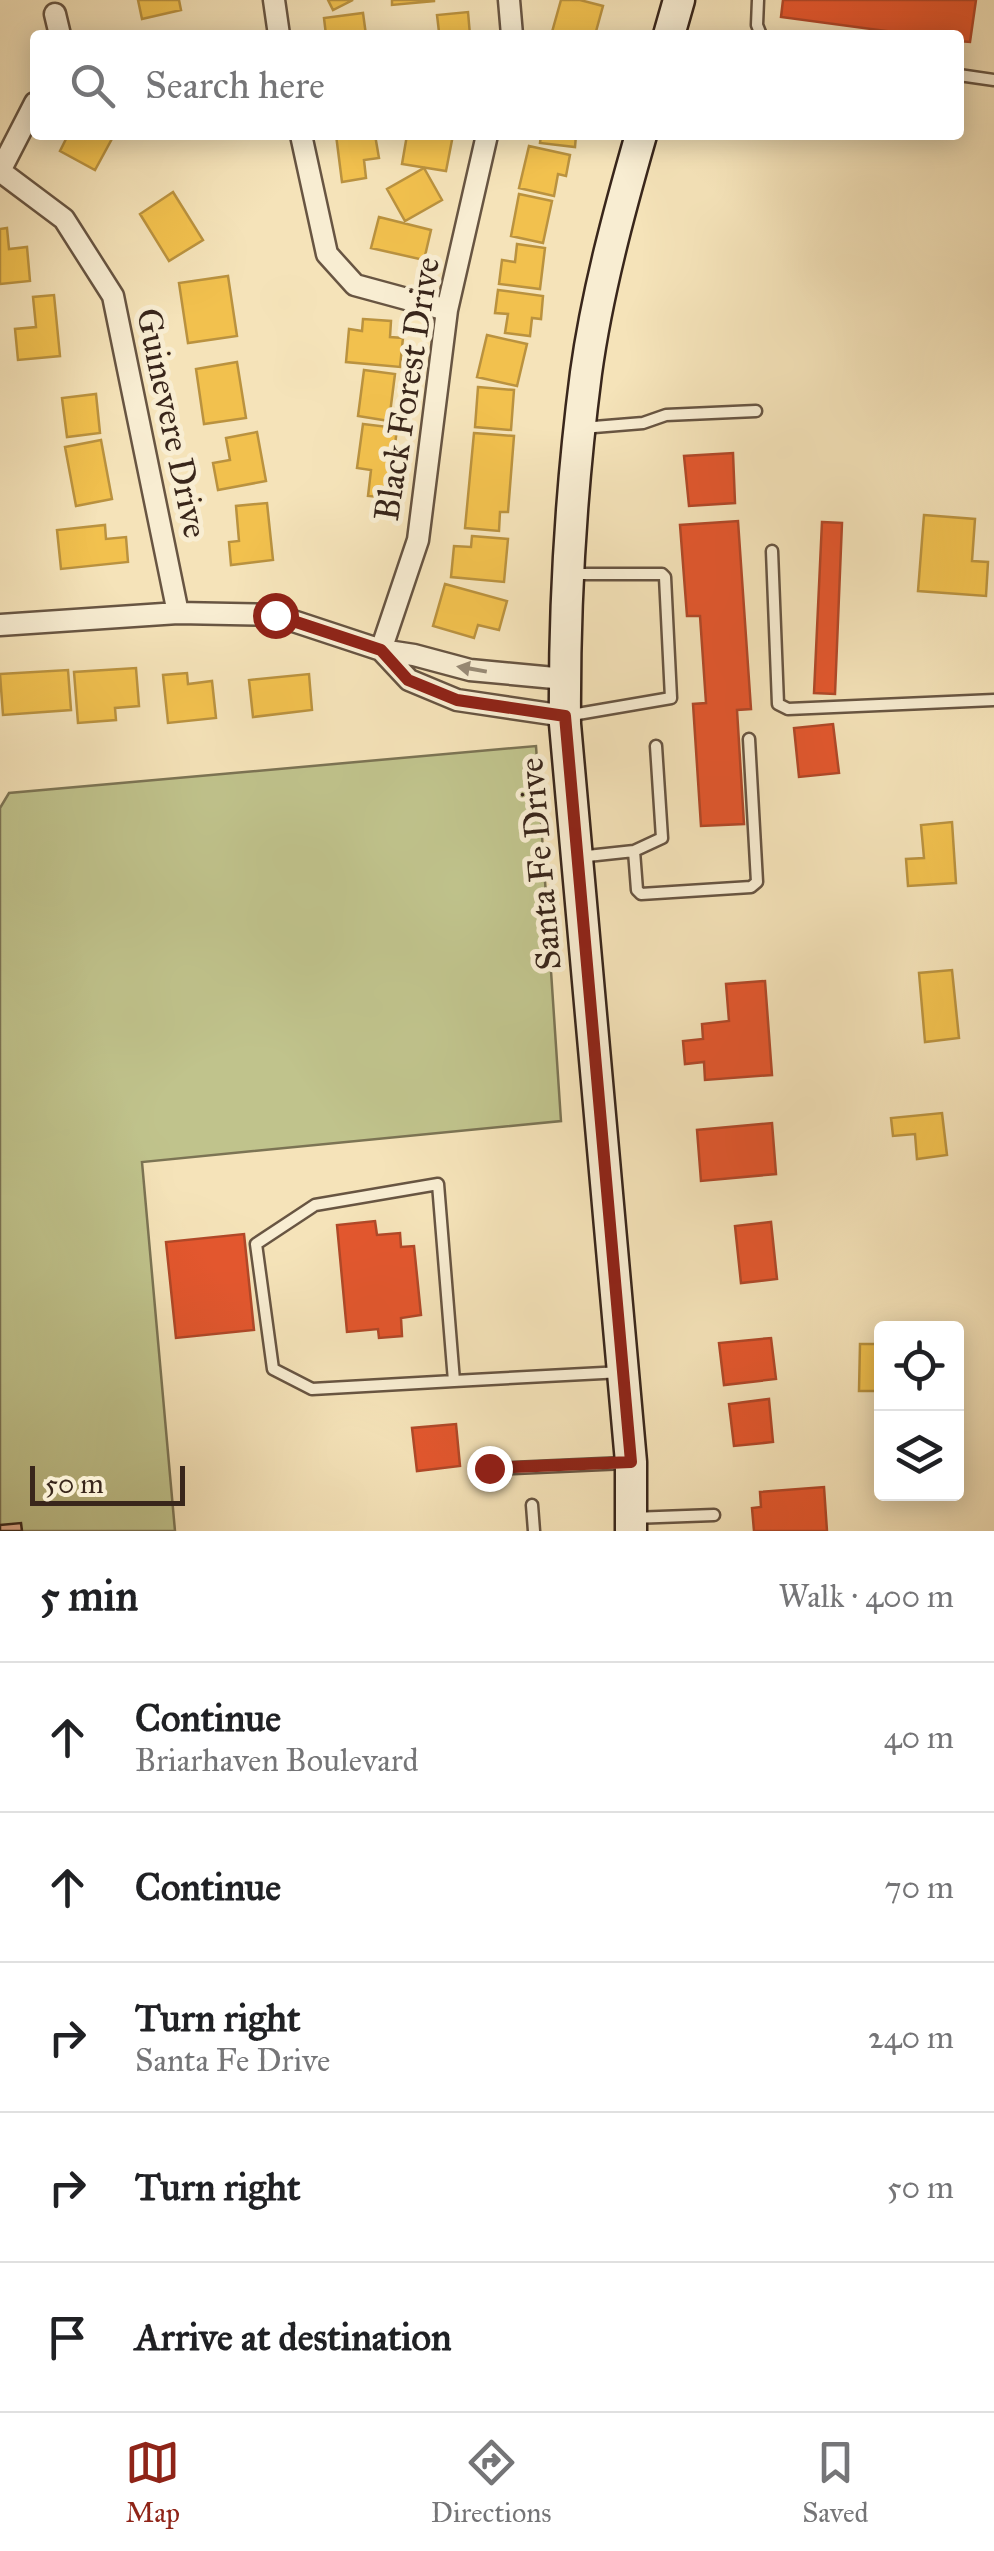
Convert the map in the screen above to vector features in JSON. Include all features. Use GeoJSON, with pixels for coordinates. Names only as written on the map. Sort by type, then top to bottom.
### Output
{"type":"FeatureCollection","features":[{"type":"Feature","properties":{"kind":"main road"},"geometry":{"type":"LineString","coordinates":[[670,30],[679,0]]}},
{"type":"Feature","properties":{"kind":"main road","name":"Santa Fe Drive"},"geometry":{"type":"LineString","coordinates":[[631,1525],[631,1462],[565,716],[565,679],[568,574],[586,370],[621,206],[640,140]]}},
{"type":"Feature","properties":{"kind":"street"},"geometry":{"type":"LineString","coordinates":[[274,0],[278,30]]}},
{"type":"Feature","properties":{"kind":"street"},"geometry":{"type":"LineString","coordinates":[[510,0],[512,30]]}},
{"type":"Feature","properties":{"kind":"street"},"geometry":{"type":"LineString","coordinates":[[0,171],[30,112]]}},
{"type":"Feature","properties":{"kind":"street"},"geometry":{"type":"LineString","coordinates":[[302,140],[327,254],[355,285],[447,310]]}},
{"type":"Feature","properties":{"kind":"street","name":"Black Forest Drive"},"geometry":{"type":"LineString","coordinates":[[381,650],[418,540],[447,310],[486,140]]}},
{"type":"Feature","properties":{"kind":"street","name":"Guinevere Drive"},"geometry":{"type":"LineString","coordinates":[[0,171],[64,219],[113,296],[178,613]]}},
{"type":"Feature","properties":{"kind":"street"},"geometry":{"type":"LineString","coordinates":[[0,625],[178,613],[275,615],[381,650],[470,670],[565,679]]}},
{"type":"Feature","properties":{"kind":"street"},"geometry":{"type":"LineString","coordinates":[[381,650],[408,680],[457,700],[565,716]]}},
{"type":"Feature","properties":{"kind":"lane"},"geometry":{"type":"LineString","coordinates":[[758,0],[758,30]]}},
{"type":"Feature","properties":{"kind":"lane"},"geometry":{"type":"LineString","coordinates":[[964,76],[994,80]]}},
{"type":"Feature","properties":{"kind":"lane"},"geometry":{"type":"LineString","coordinates":[[581,428],[642,423],[666,415],[756,411]]}},
{"type":"Feature","properties":{"kind":"lane"},"geometry":{"type":"LineString","coordinates":[[772,551],[778,704],[788,709],[994,700]]}},
{"type":"Feature","properties":{"kind":"lane"},"geometry":{"type":"LineString","coordinates":[[565,716],[672,698],[665,577],[568,574]]}},
{"type":"Feature","properties":{"kind":"lane"},"geometry":{"type":"LineString","coordinates":[[634,851],[637,890],[641,894],[750,887],[757,882],[749,740]]}},
{"type":"Feature","properties":{"kind":"lane"},"geometry":{"type":"LineString","coordinates":[[578,857],[634,851],[662,838],[656,746]]}},
{"type":"Feature","properties":{"kind":"lane"},"geometry":{"type":"LineString","coordinates":[[454,1381],[438,1184],[314,1205],[256,1244],[273,1369],[312,1389],[623,1372]]}},
{"type":"Feature","properties":{"kind":"lane"},"geometry":{"type":"LineString","coordinates":[[489,1468],[631,1462]]}},
{"type":"Feature","properties":{"kind":"lane"},"geometry":{"type":"LineString","coordinates":[[532,1505],[534,1531]]}},
{"type":"Feature","properties":{"kind":"lane"},"geometry":{"type":"LineString","coordinates":[[631,1525],[714,1514]]}},
{"type":"Feature","properties":{"kind":"green space"},"geometry":{"type":"Polygon","coordinates":[[[536,746],[561,1121],[142,1162],[175,1531],[0,1531],[0,808],[9,793],[536,746]]]}},
{"type":"Feature","properties":{"kind":"building: Homes"},"geometry":{"type":"Polygon","coordinates":[[[138,0],[179,0],[181,10],[142,19],[138,0]]]}},
{"type":"Feature","properties":{"kind":"building: Homes"},"geometry":{"type":"Polygon","coordinates":[[[328,0],[353,0],[333,10],[328,0]]]}},
{"type":"Feature","properties":{"kind":"building: Homes"},"geometry":{"type":"Polygon","coordinates":[[[392,0],[434,0],[434,1],[392,5],[392,0]]]}},
{"type":"Feature","properties":{"kind":"building: Homes"},"geometry":{"type":"Polygon","coordinates":[[[561,0],[603,6],[596,30],[553,30],[561,0]]]}},
{"type":"Feature","properties":{"kind":"building: Homes"},"geometry":{"type":"Polygon","coordinates":[[[468,12],[470,30],[439,30],[437,15],[468,12]]]}},
{"type":"Feature","properties":{"kind":"building: Homes"},"geometry":{"type":"Polygon","coordinates":[[[363,13],[365,30],[325,30],[324,18],[363,13]]]}},
{"type":"Feature","properties":{"kind":"building: Homes"},"geometry":{"type":"Polygon","coordinates":[[[66,140],[111,140],[95,170],[60,151],[66,140]]]}},
{"type":"Feature","properties":{"kind":"building: Homes"},"geometry":{"type":"Polygon","coordinates":[[[337,140],[376,140],[379,158],[364,160],[366,178],[342,182],[337,140]]]}},
{"type":"Feature","properties":{"kind":"building: Homes"},"geometry":{"type":"Polygon","coordinates":[[[406,140],[452,140],[446,171],[402,164],[406,140]]]}},
{"type":"Feature","properties":{"kind":"building: Homes"},"geometry":{"type":"Polygon","coordinates":[[[540,140],[576,140],[575,147],[540,143],[540,140]]]}},
{"type":"Feature","properties":{"kind":"building: Homes"},"geometry":{"type":"Polygon","coordinates":[[[529,146],[570,155],[566,176],[558,174],[554,196],[519,188],[529,146]]]}},
{"type":"Feature","properties":{"kind":"building: Homes"},"geometry":{"type":"Polygon","coordinates":[[[424,168],[442,200],[405,221],[387,189],[424,168]]]}},
{"type":"Feature","properties":{"kind":"building: Homes"},"geometry":{"type":"Polygon","coordinates":[[[173,192],[203,240],[169,261],[140,214],[173,192]]]}},
{"type":"Feature","properties":{"kind":"building: Homes"},"geometry":{"type":"Polygon","coordinates":[[[519,194],[552,201],[543,243],[511,236],[519,194]]]}},
{"type":"Feature","properties":{"kind":"building: Homes"},"geometry":{"type":"Polygon","coordinates":[[[379,217],[431,230],[424,260],[371,248],[379,217]]]}},
{"type":"Feature","properties":{"kind":"building: Homes"},"geometry":{"type":"Polygon","coordinates":[[[7,228],[9,249],[27,247],[30,281],[0,284],[0,229],[7,228]]]}},
{"type":"Feature","properties":{"kind":"building: Homes"},"geometry":{"type":"Polygon","coordinates":[[[517,244],[545,248],[540,289],[499,284],[502,260],[515,262],[517,244]]]}},
{"type":"Feature","properties":{"kind":"building: Homes"},"geometry":{"type":"Polygon","coordinates":[[[228,276],[237,336],[188,343],[179,283],[228,276]]]}},
{"type":"Feature","properties":{"kind":"building: Homes"},"geometry":{"type":"Polygon","coordinates":[[[498,290],[543,296],[541,319],[532,318],[530,336],[505,333],[508,314],[495,313],[498,290]]]}},
{"type":"Feature","properties":{"kind":"building: Homes"},"geometry":{"type":"Polygon","coordinates":[[[54,295],[60,356],[18,360],[15,329],[36,327],[33,297],[54,295]]]}},
{"type":"Feature","properties":{"kind":"building: Homes"},"geometry":{"type":"Polygon","coordinates":[[[363,319],[391,321],[390,337],[403,338],[400,367],[346,362],[349,329],[362,331],[363,319]]]}},
{"type":"Feature","properties":{"kind":"building: Homes"},"geometry":{"type":"Polygon","coordinates":[[[487,335],[527,344],[517,386],[477,377],[487,335]]]}},
{"type":"Feature","properties":{"kind":"building: Homes"},"geometry":{"type":"Polygon","coordinates":[[[237,362],[246,418],[204,424],[196,369],[237,362]]]}},
{"type":"Feature","properties":{"kind":"building: Homes"},"geometry":{"type":"Polygon","coordinates":[[[364,370],[395,374],[389,421],[358,416],[364,370]]]}},
{"type":"Feature","properties":{"kind":"building: Homes"},"geometry":{"type":"Polygon","coordinates":[[[478,387],[514,390],[511,430],[475,427],[478,387]]]}},
{"type":"Feature","properties":{"kind":"building: Homes"},"geometry":{"type":"Polygon","coordinates":[[[96,394],[100,433],[67,437],[62,398],[96,394]]]}},
{"type":"Feature","properties":{"kind":"building: Homes"},"geometry":{"type":"Polygon","coordinates":[[[363,424],[397,428],[389,498],[368,496],[371,470],[357,468],[363,424]]]}},
{"type":"Feature","properties":{"kind":"building: Homes"},"geometry":{"type":"Polygon","coordinates":[[[257,432],[266,481],[218,490],[213,463],[230,460],[226,438],[257,432]]]}},
{"type":"Feature","properties":{"kind":"building: Homes"},"geometry":{"type":"Polygon","coordinates":[[[474,433],[514,436],[508,512],[500,512],[499,531],[465,528],[474,433]]]}},
{"type":"Feature","properties":{"kind":"building: Homes"},"geometry":{"type":"Polygon","coordinates":[[[101,440],[112,499],[76,506],[65,447],[101,440]]]}},
{"type":"Feature","properties":{"kind":"building: Homes"},"geometry":{"type":"Polygon","coordinates":[[[267,503],[273,560],[231,565],[229,542],[239,541],[236,506],[267,503]]]}},
{"type":"Feature","properties":{"kind":"building: Homes"},"geometry":{"type":"Polygon","coordinates":[[[924,515],[975,519],[972,561],[988,562],[986,596],[918,591],[924,515]]]}},
{"type":"Feature","properties":{"kind":"building: Homes"},"geometry":{"type":"Polygon","coordinates":[[[105,525],[106,539],[126,537],[128,562],[61,569],[57,530],[105,525]]]}},
{"type":"Feature","properties":{"kind":"building: Homes"},"geometry":{"type":"Polygon","coordinates":[[[472,536],[508,539],[504,582],[451,577],[454,546],[471,547],[472,536]]]}},
{"type":"Feature","properties":{"kind":"building: Homes"},"geometry":{"type":"Polygon","coordinates":[[[445,584],[507,601],[499,630],[478,625],[474,638],[433,626],[445,584]]]}},
{"type":"Feature","properties":{"kind":"building: Homes"},"geometry":{"type":"Polygon","coordinates":[[[136,668],[139,706],[115,708],[116,720],[78,723],[74,672],[136,668]]]}},
{"type":"Feature","properties":{"kind":"building: Homes"},"geometry":{"type":"Polygon","coordinates":[[[68,670],[71,710],[3,715],[0,674],[68,670]]]}},
{"type":"Feature","properties":{"kind":"building: Homes"},"geometry":{"type":"Polygon","coordinates":[[[187,673],[188,684],[212,681],[216,718],[168,723],[163,675],[187,673]]]}},
{"type":"Feature","properties":{"kind":"building: Homes"},"geometry":{"type":"Polygon","coordinates":[[[309,674],[312,710],[253,717],[249,680],[309,674]]]}},
{"type":"Feature","properties":{"kind":"building: Homes"},"geometry":{"type":"Polygon","coordinates":[[[952,822],[956,883],[908,886],[906,859],[924,858],[921,825],[952,822]]]}},
{"type":"Feature","properties":{"kind":"building: Homes"},"geometry":{"type":"Polygon","coordinates":[[[952,970],[959,1038],[925,1042],[919,973],[952,970]]]}},
{"type":"Feature","properties":{"kind":"building: Homes"},"geometry":{"type":"Polygon","coordinates":[[[942,1113],[947,1155],[917,1159],[915,1134],[893,1136],[891,1118],[942,1113]]]}},
{"type":"Feature","properties":{"kind":"building: Homes"},"geometry":{"type":"Polygon","coordinates":[[[860,1344],[874,1344],[874,1391],[859,1391],[860,1344]]]}},
{"type":"Feature","properties":{"kind":"building: Shops"},"geometry":{"type":"Polygon","coordinates":[[[783,0],[976,0],[970,42],[964,41],[964,30],[878,30],[781,17],[783,0]]]}},
{"type":"Feature","properties":{"kind":"building: Shops"},"geometry":{"type":"Polygon","coordinates":[[[733,453],[735,503],[689,506],[684,456],[733,453]]]}},
{"type":"Feature","properties":{"kind":"building: Shops"},"geometry":{"type":"Polygon","coordinates":[[[738,521],[751,709],[737,710],[744,824],[701,826],[693,704],[706,703],[700,616],[687,616],[680,525],[738,521]]]}},
{"type":"Feature","properties":{"kind":"building: Shops"},"geometry":{"type":"Polygon","coordinates":[[[822,522],[842,523],[835,694],[814,693],[822,522]]]}},
{"type":"Feature","properties":{"kind":"building: Shops"},"geometry":{"type":"Polygon","coordinates":[[[833,724],[839,773],[799,777],[794,728],[833,724]]]}},
{"type":"Feature","properties":{"kind":"building: Shops"},"geometry":{"type":"Polygon","coordinates":[[[765,981],[772,1075],[705,1080],[704,1062],[685,1064],[683,1041],[703,1039],[702,1024],[729,1021],[726,984],[765,981]]]}},
{"type":"Feature","properties":{"kind":"building: Shops"},"geometry":{"type":"Polygon","coordinates":[[[772,1123],[776,1174],[701,1181],[697,1130],[772,1123]]]}},
{"type":"Feature","properties":{"kind":"building: Shops"},"geometry":{"type":"Polygon","coordinates":[[[375,1221],[377,1235],[400,1233],[401,1247],[414,1246],[421,1315],[401,1318],[402,1336],[379,1338],[378,1329],[347,1332],[337,1225],[375,1221]]]}},
{"type":"Feature","properties":{"kind":"building: Shops"},"geometry":{"type":"Polygon","coordinates":[[[771,1222],[777,1279],[741,1283],[735,1226],[771,1222]]]}},
{"type":"Feature","properties":{"kind":"building: Shops"},"geometry":{"type":"Polygon","coordinates":[[[244,1234],[254,1330],[176,1338],[166,1242],[244,1234]]]}},
{"type":"Feature","properties":{"kind":"building: Shops"},"geometry":{"type":"Polygon","coordinates":[[[771,1338],[776,1379],[724,1385],[719,1343],[771,1338]]]}},
{"type":"Feature","properties":{"kind":"building: Shops"},"geometry":{"type":"Polygon","coordinates":[[[769,1399],[773,1442],[734,1446],[729,1404],[769,1399]]]}},
{"type":"Feature","properties":{"kind":"building: Shops"},"geometry":{"type":"Polygon","coordinates":[[[456,1424],[460,1466],[417,1471],[412,1428],[456,1424]]]}},
{"type":"Feature","properties":{"kind":"building: Shops"},"geometry":{"type":"Polygon","coordinates":[[[824,1487],[827,1531],[754,1531],[752,1508],[761,1507],[760,1492],[824,1487]]]}},
{"type":"Feature","properties":{"kind":"building: Other"},"geometry":{"type":"Polygon","coordinates":[[[21,1523],[22,1531],[0,1531],[0,1525],[21,1523]]]}},
{"type":"Feature","properties":{"kind":"route"},"geometry":{"type":"LineString","coordinates":[[275,615],[381,650],[408,680],[457,700],[565,716],[631,1462],[489,1468]]}}]}
